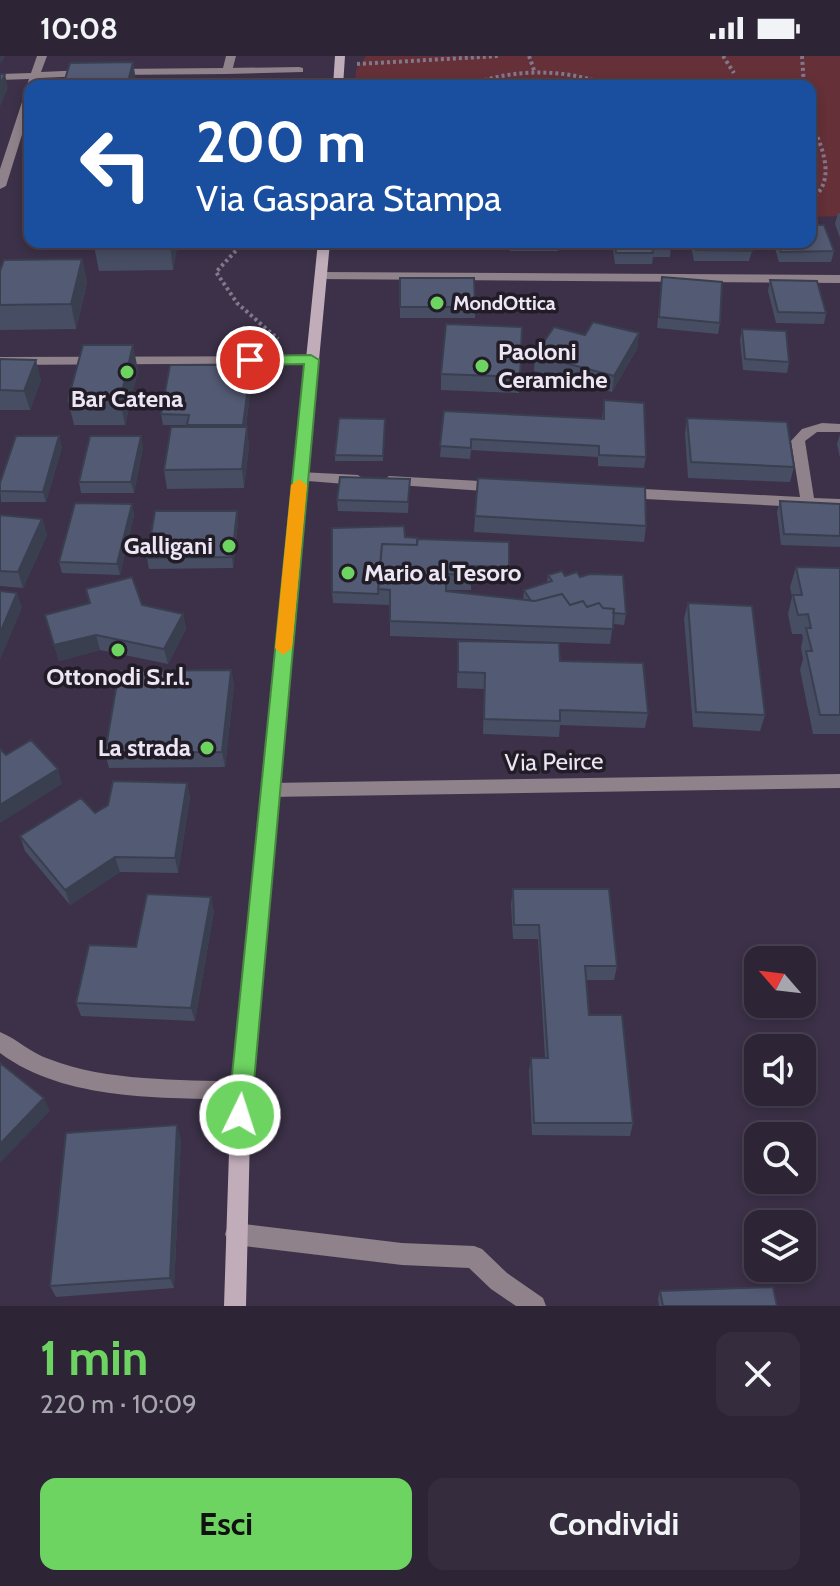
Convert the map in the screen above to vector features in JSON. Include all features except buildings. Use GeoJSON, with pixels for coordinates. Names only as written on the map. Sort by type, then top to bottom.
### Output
{"type":"FeatureCollection","features":[{"type":"Feature","properties":{"kind":"main road"},"geometry":{"type":"LineString","coordinates":[[338,80],[340,56]]}},
{"type":"Feature","properties":{"kind":"main road"},"geometry":{"type":"LineString","coordinates":[[235,1306],[241,1091],[323,248]]}},
{"type":"Feature","properties":{"kind":"street"},"geometry":{"type":"LineString","coordinates":[[33,80],[42,56]]}},
{"type":"Feature","properties":{"kind":"street"},"geometry":{"type":"LineString","coordinates":[[227,71],[231,56]]}},
{"type":"Feature","properties":{"kind":"street"},"geometry":{"type":"LineString","coordinates":[[52,80],[299,70]]}},
{"type":"Feature","properties":{"kind":"street"},"geometry":{"type":"LineString","coordinates":[[0,77],[25,80]]}},
{"type":"Feature","properties":{"kind":"street"},"geometry":{"type":"LineString","coordinates":[[0,186],[24,112]]}},
{"type":"Feature","properties":{"kind":"street"},"geometry":{"type":"LineString","coordinates":[[321,276],[840,279]]}},
{"type":"Feature","properties":{"kind":"street"},"geometry":{"type":"LineString","coordinates":[[0,361],[311,360]]}},
{"type":"Feature","properties":{"kind":"street"},"geometry":{"type":"LineString","coordinates":[[808,503],[798,441],[804,433],[814,428],[840,428]]}},
{"type":"Feature","properties":{"kind":"street"},"geometry":{"type":"LineString","coordinates":[[300,477],[511,487]]}},
{"type":"Feature","properties":{"kind":"street"},"geometry":{"type":"LineString","coordinates":[[605,492],[840,504]]}},
{"type":"Feature","properties":{"kind":"street","name":"Via Peirce"},"geometry":{"type":"LineString","coordinates":[[269,790],[840,781]]}},
{"type":"Feature","properties":{"kind":"street"},"geometry":{"type":"LineString","coordinates":[[0,1041],[29,1060],[57,1072],[89,1079],[241,1091]]}},
{"type":"Feature","properties":{"kind":"street"},"geometry":{"type":"LineString","coordinates":[[236,1234],[402,1254],[474,1257],[499,1281],[535,1306]]}},
{"type":"Feature","properties":{"kind":"path"},"geometry":{"type":"LineString","coordinates":[[356,64],[499,56]]}},
{"type":"Feature","properties":{"kind":"path"},"geometry":{"type":"LineString","coordinates":[[529,56],[535,73]]}},
{"type":"Feature","properties":{"kind":"path"},"geometry":{"type":"LineString","coordinates":[[723,56],[734,73]]}},
{"type":"Feature","properties":{"kind":"path"},"geometry":{"type":"LineString","coordinates":[[802,56],[804,80]]}},
{"type":"Feature","properties":{"kind":"path"},"geometry":{"type":"LineString","coordinates":[[489,80],[535,73],[576,75],[592,80]]}},
{"type":"Feature","properties":{"kind":"path"},"geometry":{"type":"LineString","coordinates":[[816,134],[825,154],[823,191],[816,196]]}},
{"type":"Feature","properties":{"kind":"path"},"geometry":{"type":"LineString","coordinates":[[238,248],[216,272],[237,303],[278,340],[281,360]]}},
{"type":"Feature","properties":{"kind":"shaded area"},"geometry":{"type":"Polygon","coordinates":[[[366,56],[840,56],[840,216],[816,217],[816,80],[355,80],[356,70],[366,56]]]}},
{"type":"Feature","properties":{"kind":"slow traffic"},"geometry":{"type":"LineString","coordinates":[[283,648],[299,485]]}},
{"type":"Feature","properties":{"kind":"place","name":"MondOttica"},"geometry":{"type":"Point","coordinates":[437,303]}},
{"type":"Feature","properties":{"kind":"place","name":"Paoloni Ceramiche"},"geometry":{"type":"Point","coordinates":[482,366]}},
{"type":"Feature","properties":{"kind":"place","name":"Bar Catena"},"geometry":{"type":"Point","coordinates":[127,372]}},
{"type":"Feature","properties":{"kind":"place","name":"Galligani"},"geometry":{"type":"Point","coordinates":[229,546]}},
{"type":"Feature","properties":{"kind":"place","name":"Mario al Tesoro"},"geometry":{"type":"Point","coordinates":[348,573]}},
{"type":"Feature","properties":{"kind":"place","name":"Ottonodi S.r.l."},"geometry":{"type":"Point","coordinates":[118,650]}},
{"type":"Feature","properties":{"kind":"place","name":"La strada"},"geometry":{"type":"Point","coordinates":[207,748]}},
{"type":"Feature","properties":{"kind":"route"},"geometry":{"type":"LineString","coordinates":[[240,1115],[311,360],[250,360]]}}]}
